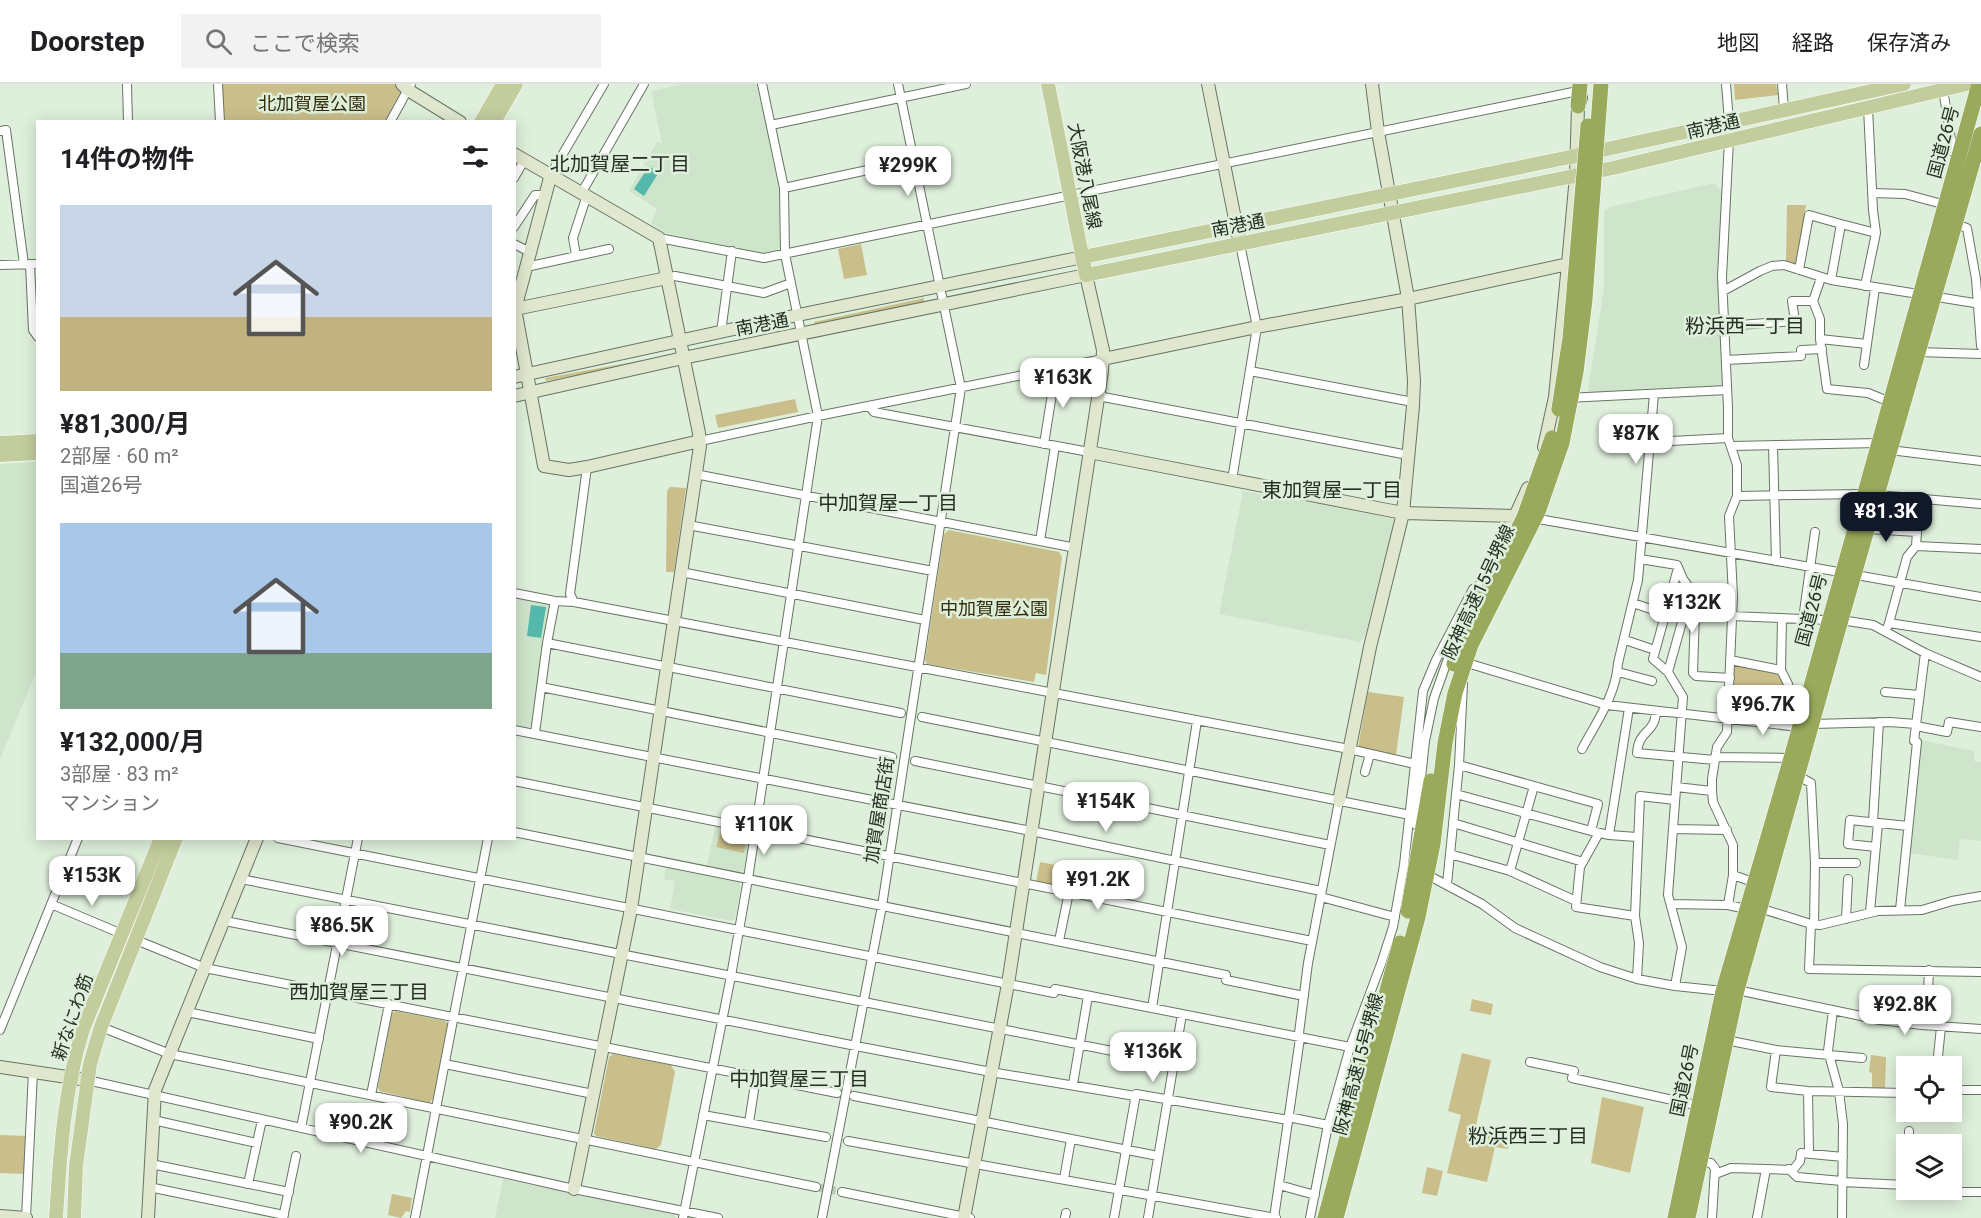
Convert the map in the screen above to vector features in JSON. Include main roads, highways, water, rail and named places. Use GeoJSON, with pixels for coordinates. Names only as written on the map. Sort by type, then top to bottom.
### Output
{"type":"FeatureCollection","features":[{"type":"Feature","properties":{"kind":"highway","name":"阪神高速15号堺線"},"geometry":{"type":"LineString","coordinates":[[1325,1218],[1410,906],[1438,723],[1449,680],[1462,640],[1524,517],[1557,423],[1570,338],[1588,84]]}},
{"type":"Feature","properties":{"kind":"highway","name":"阪神高速15号堺線"},"geometry":{"type":"LineString","coordinates":[[1338,1218],[1418,917],[1429,862],[1445,743],[1455,693],[1472,645],[1542,501],[1566,425],[1586,300],[1601,84]]}},
{"type":"Feature","properties":{"kind":"highway","name":"国道26号"},"geometry":{"type":"LineString","coordinates":[[1675,1218],[1751,908],[1798,776],[1806,726],[1848,573],[1885,446],[1918,352],[1946,205],[1979,84]]}},
{"type":"Feature","properties":{"kind":"highway","name":"国道26号"},"geometry":{"type":"LineString","coordinates":[[1885,446],[1890,402],[1955,224],[1981,134]]}},
{"type":"Feature","properties":{"kind":"highway","name":"国道26号"},"geometry":{"type":"LineString","coordinates":[[1848,573],[1868,529],[1871,494]]}},
{"type":"Feature","properties":{"kind":"highway","name":"国道26号"},"geometry":{"type":"LineString","coordinates":[[1751,908],[1753,882],[1791,758],[1806,726],[1804,710],[1835,620]]}},
{"type":"Feature","properties":{"kind":"highway","name":"国道26号"},"geometry":{"type":"LineString","coordinates":[[1688,1218],[1726,1040],[1730,991]]}},
{"type":"Feature","properties":{"kind":"main road"},"geometry":{"type":"LineString","coordinates":[[482,120],[503,84]]}},
{"type":"Feature","properties":{"kind":"main road"},"geometry":{"type":"LineString","coordinates":[[495,120],[516,84]]}},
{"type":"Feature","properties":{"kind":"main road","name":"大阪港八尾線"},"geometry":{"type":"LineString","coordinates":[[1048,84],[1086,274]]}},
{"type":"Feature","properties":{"kind":"main road","name":"南港通"},"geometry":{"type":"LineString","coordinates":[[1083,257],[1575,156],[1904,84]]}},
{"type":"Feature","properties":{"kind":"main road","name":"南港通"},"geometry":{"type":"LineString","coordinates":[[1086,274],[1576,176],[1967,84]]}},
{"type":"Feature","properties":{"kind":"main road"},"geometry":{"type":"LineString","coordinates":[[0,443],[36,441]]}},
{"type":"Feature","properties":{"kind":"main road"},"geometry":{"type":"LineString","coordinates":[[0,455],[36,453]]}},
{"type":"Feature","properties":{"kind":"main road","name":"新なにわ筋"},"geometry":{"type":"LineString","coordinates":[[56,1218],[59,1162],[74,1059],[83,1029],[160,840]]}},
{"type":"Feature","properties":{"kind":"main road","name":"新なにわ筋"},"geometry":{"type":"LineString","coordinates":[[74,1218],[76,1166],[87,1080],[101,1027],[175,840]]}},
{"type":"Feature","properties":{"kind":"water"},"geometry":{"type":"Polygon","coordinates":[[[649,166],[659,172],[644,196],[634,189],[649,166]]]}},
{"type":"Feature","properties":{"kind":"water"},"geometry":{"type":"Polygon","coordinates":[[[531,605],[546,607],[541,638],[527,636],[531,605]]]}},
{"type":"Feature","properties":{"kind":"tunnel"},"geometry":{"type":"LineString","coordinates":[[816,1187],[842,1192]]}},
{"type":"Feature","properties":{"kind":"district","name":"北加賀屋二丁目"},"geometry":{"type":"Point","coordinates":[620,164]}},
{"type":"Feature","properties":{"kind":"district","name":"粉浜西一丁目"},"geometry":{"type":"Point","coordinates":[1745,326]}},
{"type":"Feature","properties":{"kind":"district","name":"東加賀屋一丁目"},"geometry":{"type":"Point","coordinates":[1332,490]}},
{"type":"Feature","properties":{"kind":"district","name":"中加賀屋一丁目"},"geometry":{"type":"Point","coordinates":[888,503]}},
{"type":"Feature","properties":{"kind":"district","name":"西加賀屋三丁目"},"geometry":{"type":"Point","coordinates":[359,992]}},
{"type":"Feature","properties":{"kind":"district","name":"中加賀屋三丁目"},"geometry":{"type":"Point","coordinates":[799,1079]}},
{"type":"Feature","properties":{"kind":"district","name":"粉浜西三丁目"},"geometry":{"type":"Point","coordinates":[1528,1136]}},
{"type":"Feature","properties":{"kind":"park label","name":"北加賀屋公園"},"geometry":{"type":"Point","coordinates":[312,103]}},
{"type":"Feature","properties":{"kind":"park label","name":"中加賀屋公園"},"geometry":{"type":"Point","coordinates":[994,608]}}]}
